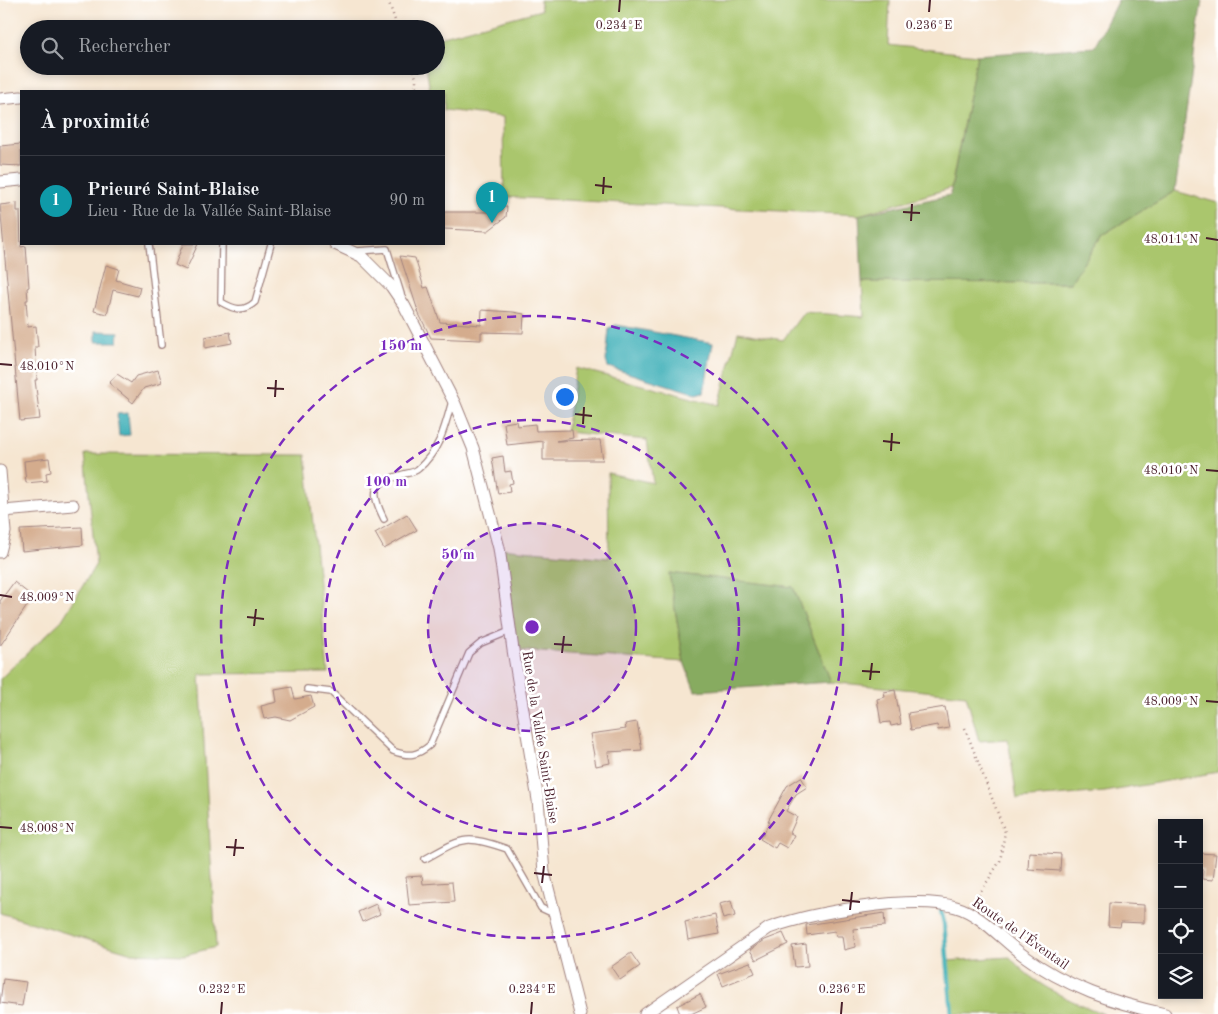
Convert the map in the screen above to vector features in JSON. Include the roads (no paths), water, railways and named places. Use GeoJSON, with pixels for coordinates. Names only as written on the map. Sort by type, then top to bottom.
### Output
{"type":"FeatureCollection","features":[{"type":"Feature","properties":{"kind":"street"},"geometry":{"type":"LineString","coordinates":[[0,99],[20,97]]}},
{"type":"Feature","properties":{"kind":"street"},"geometry":{"type":"LineString","coordinates":[[0,182],[20,180]]}},
{"type":"Feature","properties":{"kind":"street","name":"Rue de la Vallée Saint-Blaise"},"geometry":{"type":"LineString","coordinates":[[338,245],[355,252],[391,286],[404,304],[452,399],[473,448],[499,548],[510,631],[538,800],[544,872],[580,1014]]}},
{"type":"Feature","properties":{"kind":"street"},"geometry":{"type":"LineString","coordinates":[[0,471],[5,532],[0,552]]}},
{"type":"Feature","properties":{"kind":"street"},"geometry":{"type":"LineString","coordinates":[[3,511],[73,505]]}},
{"type":"Feature","properties":{"kind":"street","name":"Route de l'Éventail"},"geometry":{"type":"LineString","coordinates":[[645,1014],[769,928],[790,920],[834,911],[917,903],[956,907],[968,912],[1024,956],[1074,987],[1120,1004],[1165,1014]]}},
{"type":"Feature","properties":{"kind":"lane"},"geometry":{"type":"LineString","coordinates":[[148,245],[161,345]]}},
{"type":"Feature","properties":{"kind":"lane"},"geometry":{"type":"LineString","coordinates":[[222,245],[221,302],[234,309],[248,308],[255,302],[271,245]]}},
{"type":"Feature","properties":{"kind":"lane"},"geometry":{"type":"LineString","coordinates":[[355,252],[387,249],[404,304]]}},
{"type":"Feature","properties":{"kind":"lane"},"geometry":{"type":"LineString","coordinates":[[384,519],[377,504],[375,493],[377,485],[386,479],[417,470],[434,452],[442,438],[452,399]]}},
{"type":"Feature","properties":{"kind":"lane"},"geometry":{"type":"LineString","coordinates":[[307,689],[331,692],[393,751],[406,756],[419,754],[430,746],[469,653],[482,643],[510,631]]}},
{"type":"Feature","properties":{"kind":"lane"},"geometry":{"type":"LineString","coordinates":[[424,859],[460,839],[480,840],[507,849],[541,908],[556,915]]}},
{"type":"Feature","properties":{"kind":"water"},"geometry":{"type":"Polygon","coordinates":[[[616,325],[713,343],[704,392],[697,394],[608,367],[606,361],[609,328],[616,325]]]}},
{"type":"Feature","properties":{"kind":"water"},"geometry":{"type":"Polygon","coordinates":[[[96,331],[119,332],[118,342],[96,342],[96,331]]]}},
{"type":"Feature","properties":{"kind":"water"},"geometry":{"type":"Polygon","coordinates":[[[128,413],[130,435],[119,436],[117,414],[128,413]]]}},
{"type":"Feature","properties":{"kind":"waterway"},"geometry":{"type":"LineString","coordinates":[[941,911],[944,923],[952,1014]]}},
{"type":"Feature","properties":{"kind":"place","name":"Prieuré Saint-Blaise"},"geometry":{"type":"Point","coordinates":[492,223]}}]}
